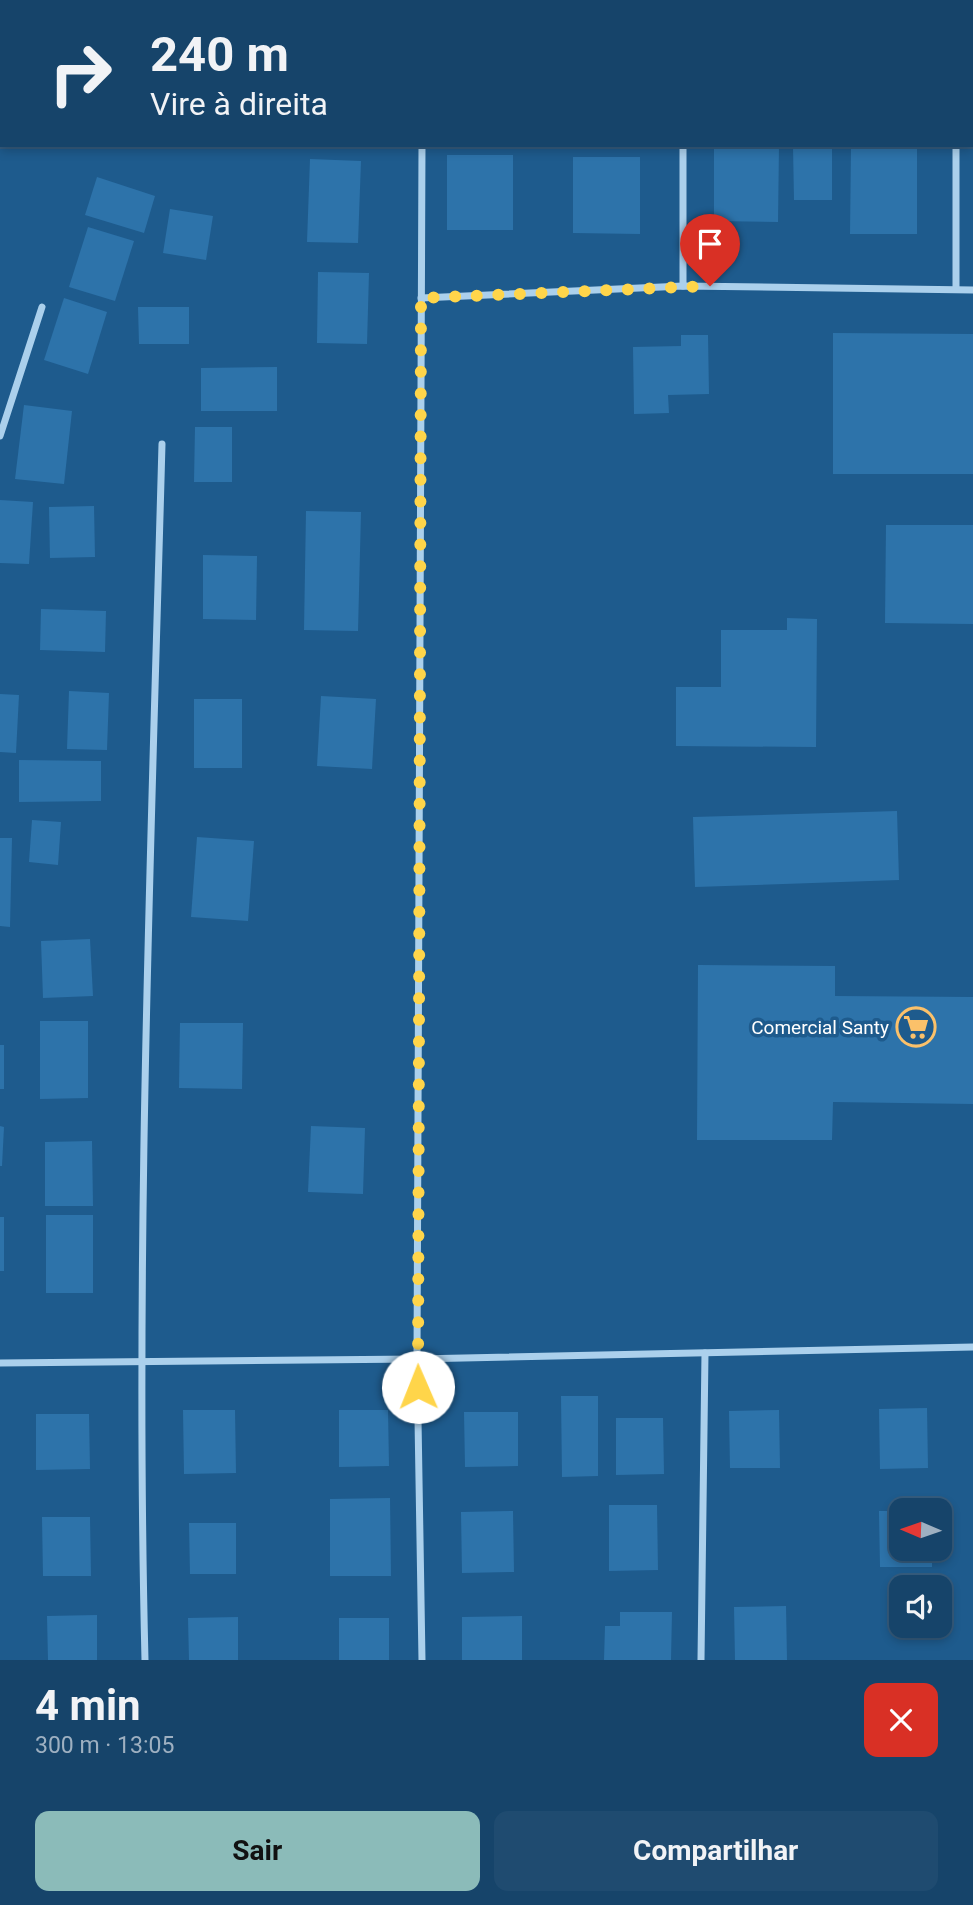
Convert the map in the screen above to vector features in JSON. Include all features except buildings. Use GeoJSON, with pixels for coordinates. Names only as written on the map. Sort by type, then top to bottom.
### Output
{"type":"FeatureCollection","features":[{"type":"Feature","properties":{"kind":"street"},"geometry":{"type":"LineString","coordinates":[[422,147],[417,1359],[422,1660]]}},
{"type":"Feature","properties":{"kind":"street"},"geometry":{"type":"LineString","coordinates":[[683,147],[683,286]]}},
{"type":"Feature","properties":{"kind":"street"},"geometry":{"type":"LineString","coordinates":[[956,147],[956,289]]}},
{"type":"Feature","properties":{"kind":"street"},"geometry":{"type":"LineString","coordinates":[[421,298],[683,286],[973,290]]}},
{"type":"Feature","properties":{"kind":"street"},"geometry":{"type":"LineString","coordinates":[[0,436],[41,307]]}},
{"type":"Feature","properties":{"kind":"street"},"geometry":{"type":"LineString","coordinates":[[145,1660],[142,1363],[149,928],[162,444]]}},
{"type":"Feature","properties":{"kind":"street"},"geometry":{"type":"LineString","coordinates":[[0,1363],[417,1359],[973,1347]]}},
{"type":"Feature","properties":{"kind":"street"},"geometry":{"type":"LineString","coordinates":[[701,1660],[705,1353]]}},
{"type":"Feature","properties":{"kind":"place","name":"Comercial Santy"},"geometry":{"type":"Point","coordinates":[916,1027]}},
{"type":"Feature","properties":{"kind":"route"},"geometry":{"type":"LineString","coordinates":[[418,1387],[421,298],[710,286]]}}]}
